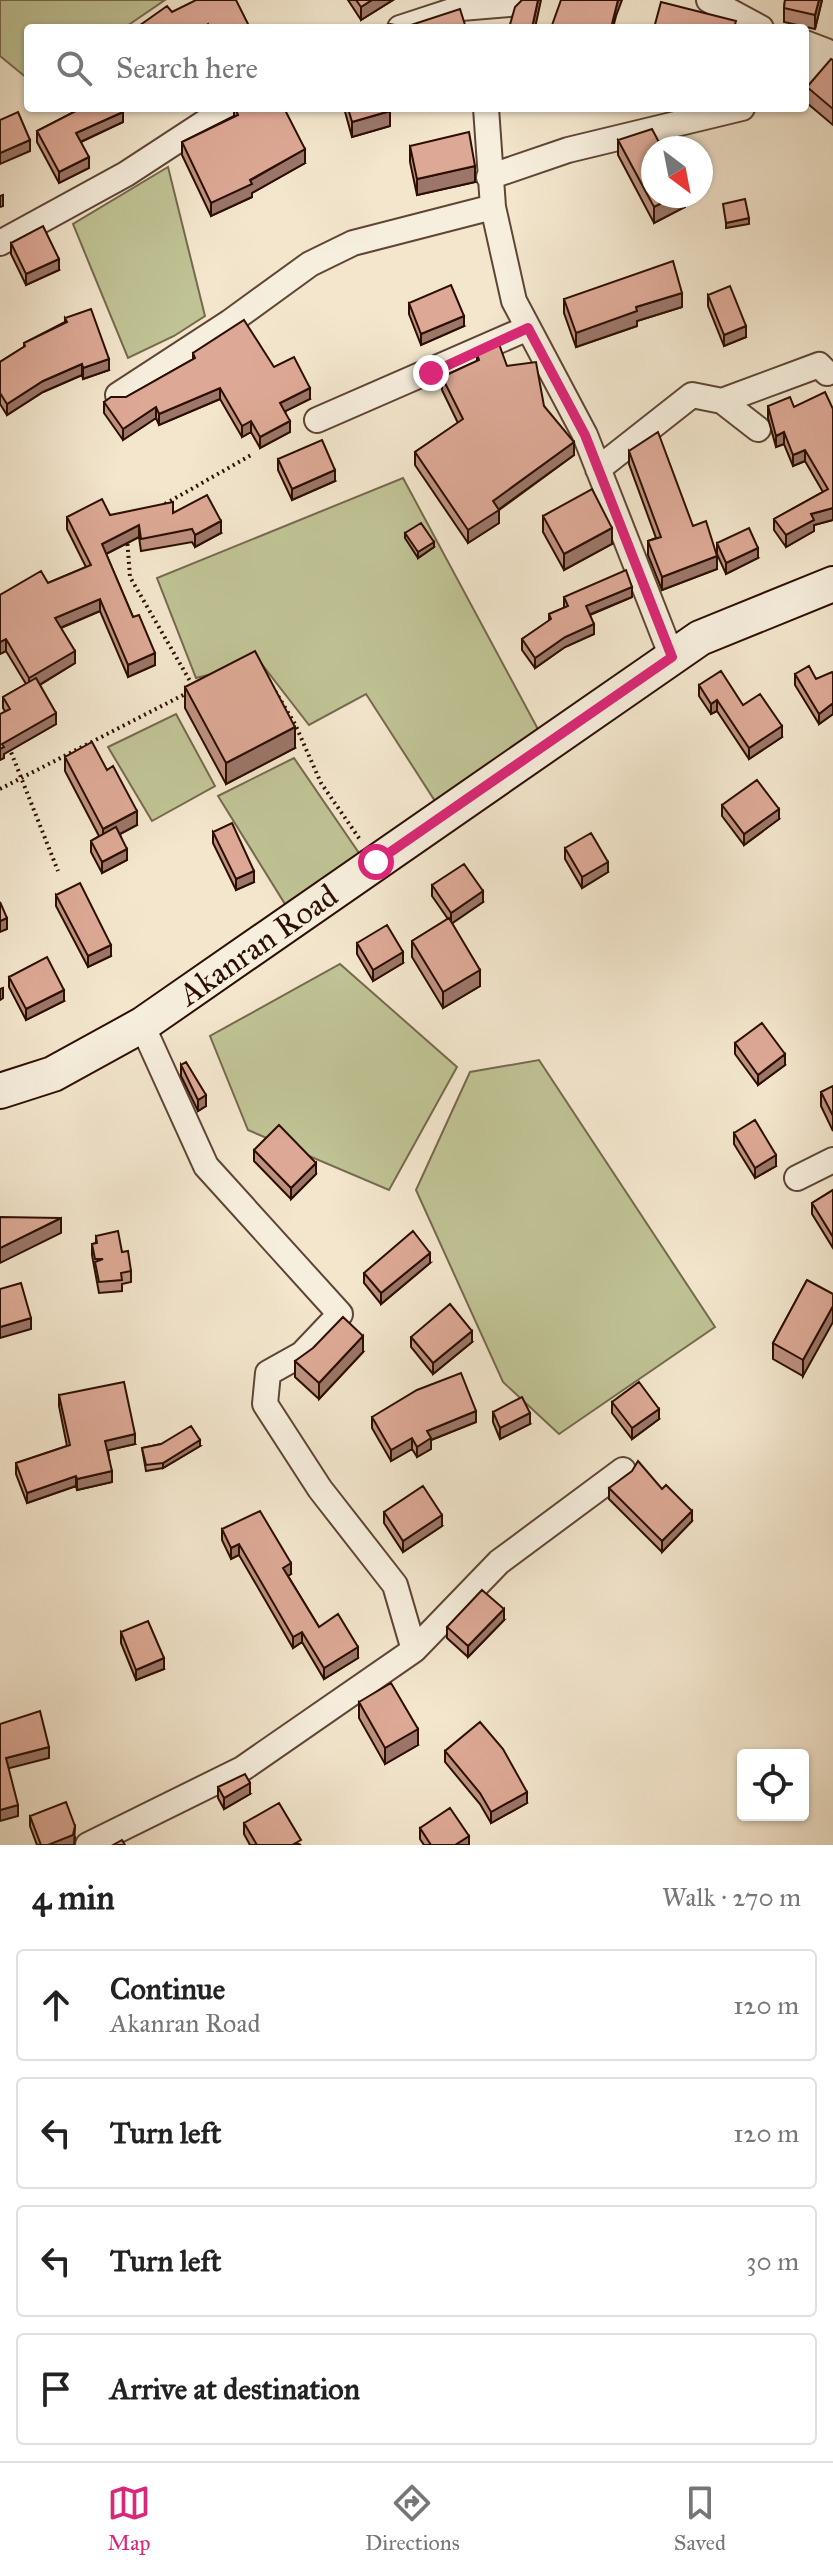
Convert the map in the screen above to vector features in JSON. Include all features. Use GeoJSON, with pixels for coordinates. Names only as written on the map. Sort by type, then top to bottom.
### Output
{"type":"FeatureCollection","features":[{"type":"Feature","properties":{"kind":"main road","name":"Akanran Road"},"geometry":{"type":"LineString","coordinates":[[0,1091],[53,1074],[142,1025],[700,638],[833,584]]}},
{"type":"Feature","properties":{"kind":"street"},"geometry":{"type":"LineString","coordinates":[[709,0],[754,24]]}},
{"type":"Feature","properties":{"kind":"street"},"geometry":{"type":"LineString","coordinates":[[412,24],[461,8],[507,11]]}},
{"type":"Feature","properties":{"kind":"street"},"geometry":{"type":"LineString","coordinates":[[809,68],[821,50]]}},
{"type":"Feature","properties":{"kind":"street"},"geometry":{"type":"LineString","coordinates":[[0,243],[126,174],[221,112]]}},
{"type":"Feature","properties":{"kind":"street"},"geometry":{"type":"LineString","coordinates":[[486,112],[493,207],[514,301],[585,435],[672,657]]}},
{"type":"Feature","properties":{"kind":"street"},"geometry":{"type":"LineString","coordinates":[[489,177],[568,150],[725,112]]}},
{"type":"Feature","properties":{"kind":"street"},"geometry":{"type":"LineString","coordinates":[[118,395],[230,322],[310,264],[353,243],[493,207]]}},
{"type":"Feature","properties":{"kind":"street"},"geometry":{"type":"LineString","coordinates":[[317,420],[528,328]]}},
{"type":"Feature","properties":{"kind":"street"},"geometry":{"type":"LineString","coordinates":[[722,401],[819,365],[827,373]]}},
{"type":"Feature","properties":{"kind":"street"},"geometry":{"type":"LineString","coordinates":[[598,469],[692,395],[722,401],[758,429]]}},
{"type":"Feature","properties":{"kind":"street"},"geometry":{"type":"LineString","coordinates":[[142,1025],[206,1166],[340,1314],[302,1354],[268,1373],[265,1404],[320,1489],[395,1585],[414,1650]]}},
{"type":"Feature","properties":{"kind":"street"},"geometry":{"type":"LineString","coordinates":[[797,1178],[833,1160]]}},
{"type":"Feature","properties":{"kind":"street"},"geometry":{"type":"LineString","coordinates":[[88,1845],[242,1769],[414,1650],[499,1562],[623,1470]]}},
{"type":"Feature","properties":{"kind":"path"},"geometry":{"type":"LineString","coordinates":[[152,512],[253,454]]}},
{"type":"Feature","properties":{"kind":"path"},"geometry":{"type":"LineString","coordinates":[[126,527],[130,577],[194,689]]}},
{"type":"Feature","properties":{"kind":"path"},"geometry":{"type":"LineString","coordinates":[[265,677],[282,698],[321,783],[376,862]]}},
{"type":"Feature","properties":{"kind":"path"},"geometry":{"type":"LineString","coordinates":[[0,789],[207,685]]}},
{"type":"Feature","properties":{"kind":"path"},"geometry":{"type":"LineString","coordinates":[[5,737],[58,871]]}},
{"type":"Feature","properties":{"kind":"green space"},"geometry":{"type":"Polygon","coordinates":[[[0,0],[165,0],[130,24],[24,24],[24,76],[0,56],[0,0]]]}},
{"type":"Feature","properties":{"kind":"green space"},"geometry":{"type":"Polygon","coordinates":[[[168,167],[205,316],[174,336],[128,358],[73,224],[168,167]]]}},
{"type":"Feature","properties":{"kind":"green space"},"geometry":{"type":"Polygon","coordinates":[[[403,478],[540,733],[435,801],[366,694],[309,725],[260,662],[196,678],[157,578],[403,478]]]}},
{"type":"Feature","properties":{"kind":"green space"},"geometry":{"type":"Polygon","coordinates":[[[176,714],[215,786],[152,821],[108,747],[176,714]]]}},
{"type":"Feature","properties":{"kind":"green space"},"geometry":{"type":"Polygon","coordinates":[[[294,758],[361,856],[285,904],[218,796],[294,758]]]}},
{"type":"Feature","properties":{"kind":"green space"},"geometry":{"type":"Polygon","coordinates":[[[340,964],[457,1067],[389,1190],[248,1130],[210,1036],[340,964]]]}},
{"type":"Feature","properties":{"kind":"green space"},"geometry":{"type":"Polygon","coordinates":[[[539,1060],[715,1327],[559,1434],[503,1382],[416,1190],[470,1072],[539,1060]]]}},
{"type":"Feature","properties":{"kind":"building"},"geometry":{"type":"Polygon","coordinates":[[[196,0],[236,0],[248,24],[142,24],[167,6],[172,12],[196,0]]]}},
{"type":"Feature","properties":{"kind":"building"},"geometry":{"type":"Polygon","coordinates":[[[356,0],[372,0],[361,7],[356,0]]]}},
{"type":"Feature","properties":{"kind":"building"},"geometry":{"type":"Polygon","coordinates":[[[522,0],[538,0],[533,24],[510,24],[515,7],[522,0]]]}},
{"type":"Feature","properties":{"kind":"building"},"geometry":{"type":"Polygon","coordinates":[[[561,0],[618,0],[612,24],[552,24],[561,0]]]}},
{"type":"Feature","properties":{"kind":"building"},"geometry":{"type":"Polygon","coordinates":[[[785,0],[819,0],[815,15],[784,8],[785,0]]]}},
{"type":"Feature","properties":{"kind":"building"},"geometry":{"type":"Polygon","coordinates":[[[661,2],[736,21],[735,24],[655,24],[661,2]]]}},
{"type":"Feature","properties":{"kind":"building"},"geometry":{"type":"Polygon","coordinates":[[[460,9],[465,24],[414,24],[460,9]]]}},
{"type":"Feature","properties":{"kind":"building"},"geometry":{"type":"Polygon","coordinates":[[[833,60],[833,109],[809,89],[809,85],[833,60]]]}},
{"type":"Feature","properties":{"kind":"building"},"geometry":{"type":"Polygon","coordinates":[[[18,112],[30,140],[0,153],[0,120],[18,112]]]}},
{"type":"Feature","properties":{"kind":"building"},"geometry":{"type":"Polygon","coordinates":[[[74,112],[123,112],[76,133],[89,157],[59,172],[37,131],[74,112]]]}},
{"type":"Feature","properties":{"kind":"building"},"geometry":{"type":"Polygon","coordinates":[[[237,112],[286,112],[305,149],[250,180],[252,184],[211,203],[182,142],[238,115],[237,112]]]}},
{"type":"Feature","properties":{"kind":"building"},"geometry":{"type":"Polygon","coordinates":[[[349,112],[387,112],[352,122],[349,112]]]}},
{"type":"Feature","properties":{"kind":"building"},"geometry":{"type":"Polygon","coordinates":[[[652,129],[656,136],[641,136],[641,183],[618,140],[652,129]]]}},
{"type":"Feature","properties":{"kind":"building"},"geometry":{"type":"Polygon","coordinates":[[[469,132],[475,166],[417,179],[410,146],[469,132]]]}},
{"type":"Feature","properties":{"kind":"building"},"geometry":{"type":"Polygon","coordinates":[[[745,199],[749,218],[726,223],[723,204],[745,199]]]}},
{"type":"Feature","properties":{"kind":"building"},"geometry":{"type":"Polygon","coordinates":[[[43,226],[59,259],[26,274],[11,243],[43,226]]]}},
{"type":"Feature","properties":{"kind":"building"},"geometry":{"type":"Polygon","coordinates":[[[673,261],[682,293],[636,307],[637,311],[576,333],[564,299],[673,261]]]}},
{"type":"Feature","properties":{"kind":"building"},"geometry":{"type":"Polygon","coordinates":[[[451,285],[464,316],[421,334],[409,303],[451,285]]]}},
{"type":"Feature","properties":{"kind":"building"},"geometry":{"type":"Polygon","coordinates":[[[730,286],[746,326],[724,335],[708,295],[730,286]]]}},
{"type":"Feature","properties":{"kind":"building"},"geometry":{"type":"Polygon","coordinates":[[[91,309],[109,359],[83,368],[82,364],[43,381],[7,404],[0,393],[0,362],[25,346],[24,343],[67,322],[65,318],[91,309]]]}},
{"type":"Feature","properties":{"kind":"building"},"geometry":{"type":"Polygon","coordinates":[[[244,320],[274,367],[294,357],[310,388],[280,403],[290,421],[260,437],[251,421],[242,426],[220,388],[159,414],[156,407],[123,429],[104,402],[111,397],[126,397],[195,358],[193,353],[244,320]]]}},
{"type":"Feature","properties":{"kind":"building"},"geometry":{"type":"Polygon","coordinates":[[[499,344],[507,366],[536,362],[544,406],[574,442],[493,501],[499,510],[468,530],[415,452],[463,419],[442,377],[479,360],[477,354],[499,344]]]}},
{"type":"Feature","properties":{"kind":"building"},"geometry":{"type":"Polygon","coordinates":[[[825,392],[833,409],[833,508],[811,514],[814,520],[786,535],[774,519],[828,489],[805,450],[793,455],[784,432],[776,436],[768,406],[790,397],[794,407],[825,392]]]}},
{"type":"Feature","properties":{"kind":"building"},"geometry":{"type":"Polygon","coordinates":[[[658,432],[693,526],[706,521],[717,556],[662,577],[648,541],[661,537],[629,451],[658,432]]]}},
{"type":"Feature","properties":{"kind":"building"},"geometry":{"type":"Polygon","coordinates":[[[322,440],[335,470],[292,489],[278,459],[322,440]]]}},
{"type":"Feature","properties":{"kind":"building"},"geometry":{"type":"Polygon","coordinates":[[[592,489],[612,528],[564,554],[543,516],[592,489]]]}},
{"type":"Feature","properties":{"kind":"building"},"geometry":{"type":"Polygon","coordinates":[[[207,495],[221,521],[195,535],[192,529],[141,539],[139,525],[102,544],[133,617],[139,615],[155,653],[128,665],[100,599],[55,618],[75,651],[29,678],[6,639],[0,642],[0,595],[41,571],[48,583],[91,565],[67,517],[102,499],[110,515],[173,502],[173,513],[207,495]]]}},
{"type":"Feature","properties":{"kind":"building"},"geometry":{"type":"Polygon","coordinates":[[[421,523],[434,542],[418,552],[405,533],[421,523]]]}},
{"type":"Feature","properties":{"kind":"building"},"geometry":{"type":"Polygon","coordinates":[[[749,528],[758,548],[726,563],[717,543],[749,528]]]}},
{"type":"Feature","properties":{"kind":"building"},"geometry":{"type":"Polygon","coordinates":[[[626,570],[632,587],[586,606],[594,624],[565,637],[535,658],[522,639],[551,619],[549,614],[568,606],[564,597],[626,570]]]}},
{"type":"Feature","properties":{"kind":"building"},"geometry":{"type":"Polygon","coordinates":[[[255,651],[295,727],[226,763],[185,687],[255,651]]]}},
{"type":"Feature","properties":{"kind":"building"},"geometry":{"type":"Polygon","coordinates":[[[809,666],[816,679],[833,674],[833,703],[819,714],[795,674],[809,666]]]}},
{"type":"Feature","properties":{"kind":"building"},"geometry":{"type":"Polygon","coordinates":[[[721,671],[743,705],[760,694],[782,726],[749,748],[717,700],[711,704],[699,685],[721,671]]]}},
{"type":"Feature","properties":{"kind":"building"},"geometry":{"type":"Polygon","coordinates":[[[36,678],[56,713],[2,744],[4,747],[0,749],[0,714],[10,709],[3,697],[36,678]]]}},
{"type":"Feature","properties":{"kind":"building"},"geometry":{"type":"Polygon","coordinates":[[[92,742],[107,770],[113,766],[137,811],[103,829],[65,757],[92,742]]]}},
{"type":"Feature","properties":{"kind":"building"},"geometry":{"type":"Polygon","coordinates":[[[757,780],[779,809],[744,834],[722,805],[757,780]]]}},
{"type":"Feature","properties":{"kind":"building"},"geometry":{"type":"Polygon","coordinates":[[[232,823],[254,871],[236,879],[213,832],[232,823]]]}},
{"type":"Feature","properties":{"kind":"building"},"geometry":{"type":"Polygon","coordinates":[[[116,827],[127,849],[102,862],[91,841],[116,827]]]}},
{"type":"Feature","properties":{"kind":"building"},"geometry":{"type":"Polygon","coordinates":[[[591,833],[608,862],[582,877],[565,848],[591,833]]]}},
{"type":"Feature","properties":{"kind":"building"},"geometry":{"type":"Polygon","coordinates":[[[464,864],[483,891],[451,913],[432,885],[464,864]]]}},
{"type":"Feature","properties":{"kind":"building"},"geometry":{"type":"Polygon","coordinates":[[[80,883],[111,945],[88,956],[56,895],[80,883]]]}},
{"type":"Feature","properties":{"kind":"building"},"geometry":{"type":"Polygon","coordinates":[[[0,902],[7,918],[0,921],[0,902]]]}},
{"type":"Feature","properties":{"kind":"building"},"geometry":{"type":"Polygon","coordinates":[[[449,918],[480,970],[443,992],[412,941],[449,918]]]}},
{"type":"Feature","properties":{"kind":"building"},"geometry":{"type":"Polygon","coordinates":[[[387,925],[403,952],[373,970],[357,943],[387,925]]]}},
{"type":"Feature","properties":{"kind":"building"},"geometry":{"type":"Polygon","coordinates":[[[47,957],[64,990],[26,1009],[9,977],[47,957]]]}},
{"type":"Feature","properties":{"kind":"building"},"geometry":{"type":"Polygon","coordinates":[[[762,1023],[785,1054],[758,1075],[735,1043],[762,1023]]]}},
{"type":"Feature","properties":{"kind":"building"},"geometry":{"type":"Polygon","coordinates":[[[186,1062],[206,1095],[198,1100],[181,1065],[186,1062]]]}},
{"type":"Feature","properties":{"kind":"building"},"geometry":{"type":"Polygon","coordinates":[[[833,1086],[833,1116],[821,1092],[833,1086]]]}},
{"type":"Feature","properties":{"kind":"building"},"geometry":{"type":"Polygon","coordinates":[[[755,1120],[776,1155],[755,1168],[734,1133],[755,1120]]]}},
{"type":"Feature","properties":{"kind":"building"},"geometry":{"type":"Polygon","coordinates":[[[279,1125],[316,1163],[291,1188],[254,1150],[279,1125]]]}},
{"type":"Feature","properties":{"kind":"building"},"geometry":{"type":"Polygon","coordinates":[[[833,1190],[833,1237],[812,1203],[833,1190]]]}},
{"type":"Feature","properties":{"kind":"building"},"geometry":{"type":"Polygon","coordinates":[[[0,1217],[61,1218],[0,1248],[0,1217]]]}},
{"type":"Feature","properties":{"kind":"building"},"geometry":{"type":"Polygon","coordinates":[[[118,1231],[122,1252],[128,1251],[131,1271],[121,1273],[122,1280],[99,1282],[95,1262],[103,1259],[95,1259],[92,1244],[97,1243],[96,1236],[118,1231]]]}},
{"type":"Feature","properties":{"kind":"building"},"geometry":{"type":"Polygon","coordinates":[[[413,1231],[430,1253],[381,1293],[364,1273],[413,1231]]]}},
{"type":"Feature","properties":{"kind":"building"},"geometry":{"type":"Polygon","coordinates":[[[807,1280],[833,1294],[833,1306],[803,1360],[773,1343],[807,1280]]]}},
{"type":"Feature","properties":{"kind":"building"},"geometry":{"type":"Polygon","coordinates":[[[21,1283],[31,1318],[0,1327],[0,1289],[21,1283]]]}},
{"type":"Feature","properties":{"kind":"building"},"geometry":{"type":"Polygon","coordinates":[[[450,1304],[472,1331],[433,1363],[411,1337],[450,1304]]]}},
{"type":"Feature","properties":{"kind":"building"},"geometry":{"type":"Polygon","coordinates":[[[343,1317],[363,1336],[319,1383],[295,1361],[313,1348],[343,1317]]]}},
{"type":"Feature","properties":{"kind":"building"},"geometry":{"type":"Polygon","coordinates":[[[461,1373],[476,1411],[427,1431],[431,1438],[417,1447],[412,1438],[391,1450],[372,1417],[417,1390],[461,1373]]]}},
{"type":"Feature","properties":{"kind":"building"},"geometry":{"type":"Polygon","coordinates":[[[124,1382],[135,1434],[105,1441],[112,1471],[77,1479],[76,1476],[27,1493],[16,1463],[70,1445],[59,1395],[124,1382]]]}},
{"type":"Feature","properties":{"kind":"building"},"geometry":{"type":"Polygon","coordinates":[[[639,1382],[659,1409],[632,1428],[612,1402],[639,1382]]]}},
{"type":"Feature","properties":{"kind":"building"},"geometry":{"type":"Polygon","coordinates":[[[522,1397],[530,1413],[500,1428],[493,1412],[522,1397]]]}},
{"type":"Feature","properties":{"kind":"building"},"geometry":{"type":"Polygon","coordinates":[[[191,1426],[200,1440],[163,1463],[146,1465],[142,1448],[161,1444],[191,1426]]]}},
{"type":"Feature","properties":{"kind":"building"},"geometry":{"type":"Polygon","coordinates":[[[638,1461],[662,1489],[666,1485],[692,1511],[662,1541],[609,1488],[632,1471],[638,1461]]]}},
{"type":"Feature","properties":{"kind":"building"},"geometry":{"type":"Polygon","coordinates":[[[423,1486],[442,1515],[403,1541],[384,1512],[423,1486]]]}},
{"type":"Feature","properties":{"kind":"building"},"geometry":{"type":"Polygon","coordinates":[[[260,1511],[291,1563],[283,1568],[319,1627],[338,1614],[358,1647],[324,1668],[302,1632],[293,1637],[239,1544],[231,1548],[222,1529],[260,1511]]]}},
{"type":"Feature","properties":{"kind":"building"},"geometry":{"type":"Polygon","coordinates":[[[482,1590],[504,1609],[468,1646],[447,1627],[482,1590]]]}},
{"type":"Feature","properties":{"kind":"building"},"geometry":{"type":"Polygon","coordinates":[[[148,1621],[164,1658],[136,1670],[121,1632],[148,1621]]]}},
{"type":"Feature","properties":{"kind":"building"},"geometry":{"type":"Polygon","coordinates":[[[391,1683],[418,1729],[385,1748],[359,1702],[391,1683]]]}},
{"type":"Feature","properties":{"kind":"building"},"geometry":{"type":"Polygon","coordinates":[[[40,1711],[49,1747],[6,1758],[18,1805],[0,1810],[0,1724],[40,1711]]]}},
{"type":"Feature","properties":{"kind":"building"},"geometry":{"type":"Polygon","coordinates":[[[480,1722],[503,1749],[527,1792],[491,1812],[480,1793],[445,1751],[480,1722]]]}},
{"type":"Feature","properties":{"kind":"building"},"geometry":{"type":"Polygon","coordinates":[[[245,1774],[250,1783],[224,1798],[218,1787],[245,1774]]]}},
{"type":"Feature","properties":{"kind":"building"},"geometry":{"type":"Polygon","coordinates":[[[66,1802],[75,1826],[73,1835],[41,1845],[30,1816],[66,1802]]]}},
{"type":"Feature","properties":{"kind":"building"},"geometry":{"type":"Polygon","coordinates":[[[279,1803],[301,1840],[292,1845],[257,1845],[244,1823],[279,1803]]]}},
{"type":"Feature","properties":{"kind":"building"},"geometry":{"type":"Polygon","coordinates":[[[450,1808],[469,1836],[455,1845],[431,1845],[420,1828],[450,1808]]]}},
{"type":"Feature","properties":{"kind":"route"},"geometry":{"type":"LineString","coordinates":[[376,862],[672,657],[585,435],[528,328],[431,373]]}}]}
